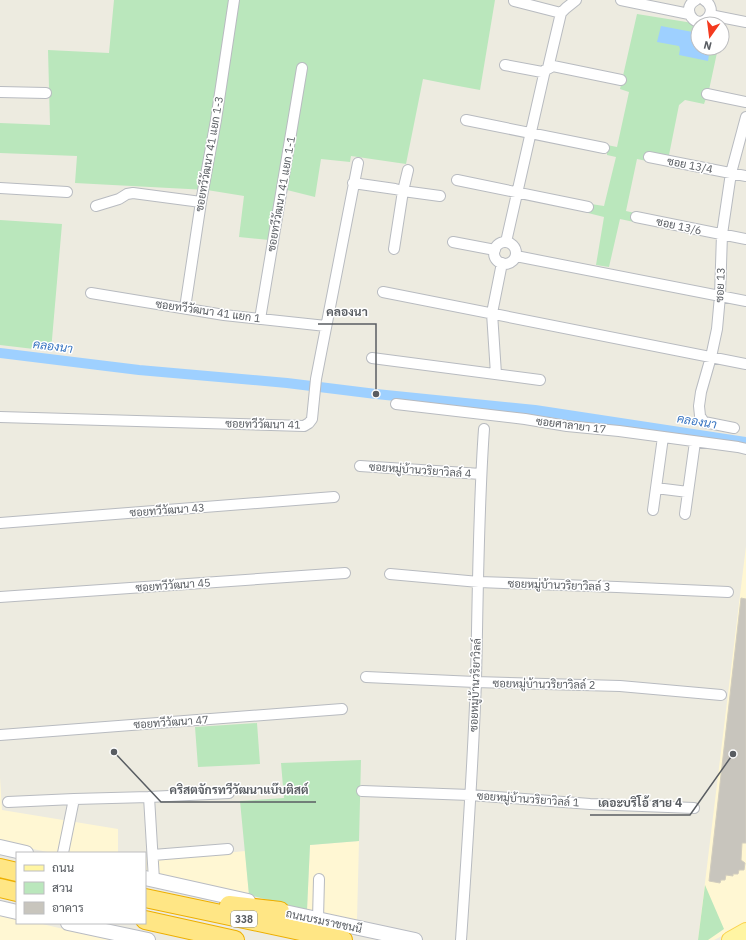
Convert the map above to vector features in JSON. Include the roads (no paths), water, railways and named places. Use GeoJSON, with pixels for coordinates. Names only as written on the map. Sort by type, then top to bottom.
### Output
{"type":"FeatureCollection","features":[{"type":"Feature","properties":{"kind":"highway"},"geometry":{"type":"LineString","coordinates":[[0,868],[16,872]]}},
{"type":"Feature","properties":{"kind":"highway"},"geometry":{"type":"LineString","coordinates":[[0,888],[16,892]]}},
{"type":"Feature","properties":{"kind":"highway"},"geometry":{"type":"LineString","coordinates":[[146,896],[280,911]]}},
{"type":"Feature","properties":{"kind":"highway","name":"ถนนบรมราชชนนี"},"geometry":{"type":"LineString","coordinates":[[146,896],[343,940]]}},
{"type":"Feature","properties":{"kind":"highway","name":"338"},"geometry":{"type":"LineString","coordinates":[[146,920],[235,940]]}},
{"type":"Feature","properties":{"kind":"main road"},"geometry":{"type":"LineString","coordinates":[[0,847],[22,852]]}},
{"type":"Feature","properties":{"kind":"main road","name":"338"},"geometry":{"type":"LineString","coordinates":[[149,879],[251,901],[280,911]]}},
{"type":"Feature","properties":{"kind":"main road"},"geometry":{"type":"LineString","coordinates":[[0,908],[16,912]]}},
{"type":"Feature","properties":{"kind":"main road","name":"ถนนบรมราชชนนี"},"geometry":{"type":"LineString","coordinates":[[280,911],[415,940]]}},
{"type":"Feature","properties":{"kind":"main road"},"geometry":{"type":"LineString","coordinates":[[73,924],[148,940]]}},
{"type":"Feature","properties":{"kind":"main road"},"geometry":{"type":"LineString","coordinates":[[730,940],[746,931]]}},
{"type":"Feature","properties":{"kind":"street","name":"ซอยทวีวัฒนา 41 แยก 1-3"},"geometry":{"type":"LineString","coordinates":[[185,308],[234,0]]}},
{"type":"Feature","properties":{"kind":"street"},"geometry":{"type":"LineString","coordinates":[[506,242],[561,13],[576,0]]}},
{"type":"Feature","properties":{"kind":"street"},"geometry":{"type":"LineString","coordinates":[[622,0],[689,14]]}},
{"type":"Feature","properties":{"kind":"street"},"geometry":{"type":"LineString","coordinates":[[696,0],[689,6],[689,14],[693,19],[699,21],[706,20],[710,15],[711,8],[704,0]]}},
{"type":"Feature","properties":{"kind":"street"},"geometry":{"type":"LineString","coordinates":[[514,1],[561,13]]}},
{"type":"Feature","properties":{"kind":"street"},"geometry":{"type":"LineString","coordinates":[[710,15],[746,22]]}},
{"type":"Feature","properties":{"kind":"street"},"geometry":{"type":"LineString","coordinates":[[505,65],[542,72],[553,66],[621,80]]}},
{"type":"Feature","properties":{"kind":"street","name":"ซอยทวีวัฒนา 41 แยก 1-1"},"geometry":{"type":"LineString","coordinates":[[260,319],[302,68]]}},
{"type":"Feature","properties":{"kind":"street"},"geometry":{"type":"LineString","coordinates":[[0,92],[46,93]]}},
{"type":"Feature","properties":{"kind":"street"},"geometry":{"type":"LineString","coordinates":[[707,94],[746,102]]}},
{"type":"Feature","properties":{"kind":"street","name":"ซอย 13"},"geometry":{"type":"LineString","coordinates":[[734,428],[704,422],[700,416],[699,406],[701,392],[717,329],[720,296],[722,234],[731,173],[746,117]]}},
{"type":"Feature","properties":{"kind":"street"},"geometry":{"type":"LineString","coordinates":[[466,120],[604,148]]}},
{"type":"Feature","properties":{"kind":"street","name":"ซอย 13/4"},"geometry":{"type":"LineString","coordinates":[[649,157],[746,176]]}},
{"type":"Feature","properties":{"kind":"street","name":"ซอยทวีวัฒนา 41"},"geometry":{"type":"LineString","coordinates":[[0,417],[304,426],[309,423],[312,419],[316,379],[358,163]]}},
{"type":"Feature","properties":{"kind":"street"},"geometry":{"type":"LineString","coordinates":[[394,249],[403,191],[408,170]]}},
{"type":"Feature","properties":{"kind":"street"},"geometry":{"type":"LineString","coordinates":[[457,180],[588,207]]}},
{"type":"Feature","properties":{"kind":"street"},"geometry":{"type":"LineString","coordinates":[[353,183],[440,196]]}},
{"type":"Feature","properties":{"kind":"street"},"geometry":{"type":"LineString","coordinates":[[0,188],[67,192]]}},
{"type":"Feature","properties":{"kind":"street"},"geometry":{"type":"LineString","coordinates":[[96,206],[120,199],[127,194],[133,193],[201,202]]}},
{"type":"Feature","properties":{"kind":"street","name":"ซอย 13/6"},"geometry":{"type":"LineString","coordinates":[[636,217],[746,239]]}},
{"type":"Feature","properties":{"kind":"street"},"geometry":{"type":"LineString","coordinates":[[453,242],[495,250]]}},
{"type":"Feature","properties":{"kind":"street"},"geometry":{"type":"LineString","coordinates":[[506,242],[510,243],[515,248],[516,256],[512,261],[506,264],[502,263],[497,260],[494,254],[495,250],[499,244],[506,242]]}},
{"type":"Feature","properties":{"kind":"street"},"geometry":{"type":"LineString","coordinates":[[516,256],[746,301]]}},
{"type":"Feature","properties":{"kind":"street"},"geometry":{"type":"LineString","coordinates":[[496,374],[492,313],[502,263]]}},
{"type":"Feature","properties":{"kind":"street"},"geometry":{"type":"LineString","coordinates":[[383,292],[746,364]]}},
{"type":"Feature","properties":{"kind":"street","name":"ซอยทวีวัฒนา 41 แยก 1"},"geometry":{"type":"LineString","coordinates":[[91,293],[224,315],[326,326]]}},
{"type":"Feature","properties":{"kind":"street"},"geometry":{"type":"LineString","coordinates":[[372,358],[540,380]]}},
{"type":"Feature","properties":{"kind":"street","name":"ซอยศาลายา 17"},"geometry":{"type":"LineString","coordinates":[[396,404],[525,419],[567,426],[619,431],[746,449]]}},
{"type":"Feature","properties":{"kind":"street","name":"ซอยหมู่บ้านวริยาวิลล์"},"geometry":{"type":"LineString","coordinates":[[461,940],[476,682],[481,474],[484,429]]}},
{"type":"Feature","properties":{"kind":"street"},"geometry":{"type":"LineString","coordinates":[[653,510],[663,437]]}},
{"type":"Feature","properties":{"kind":"street"},"geometry":{"type":"LineString","coordinates":[[685,514],[695,442]]}},
{"type":"Feature","properties":{"kind":"street","name":"ซอยหมู่บ้านวริยาวิลล์ 4"},"geometry":{"type":"LineString","coordinates":[[360,466],[481,474]]}},
{"type":"Feature","properties":{"kind":"street"},"geometry":{"type":"LineString","coordinates":[[656,488],[688,492]]}},
{"type":"Feature","properties":{"kind":"street","name":"ซอยทวีวัฒนา 43"},"geometry":{"type":"LineString","coordinates":[[0,523],[334,497]]}},
{"type":"Feature","properties":{"kind":"street","name":"ซอยทวีวัฒนา 45"},"geometry":{"type":"LineString","coordinates":[[0,597],[345,573]]}},
{"type":"Feature","properties":{"kind":"street","name":"ซอยหมู่บ้านวริยาวิลล์ 3"},"geometry":{"type":"LineString","coordinates":[[390,574],[478,582],[728,592]]}},
{"type":"Feature","properties":{"kind":"street","name":"ซอยหมู่บ้านวริยาวิลล์ 2"},"geometry":{"type":"LineString","coordinates":[[366,676],[476,682],[620,686],[721,695]]}},
{"type":"Feature","properties":{"kind":"street","name":"ซอยทวีวัฒนา 47"},"geometry":{"type":"LineString","coordinates":[[0,735],[342,709]]}},
{"type":"Feature","properties":{"kind":"street","name":"ซอยหมู่บ้านวริยาวิลล์ 1"},"geometry":{"type":"LineString","coordinates":[[362,791],[470,795],[590,804],[694,808]]}},
{"type":"Feature","properties":{"kind":"street"},"geometry":{"type":"LineString","coordinates":[[8,802],[74,798],[149,797],[229,793]]}},
{"type":"Feature","properties":{"kind":"street"},"geometry":{"type":"LineString","coordinates":[[149,797],[153,855],[149,879]]}},
{"type":"Feature","properties":{"kind":"street"},"geometry":{"type":"LineString","coordinates":[[63,852],[74,798]]}},
{"type":"Feature","properties":{"kind":"street"},"geometry":{"type":"LineString","coordinates":[[153,855],[228,849]]}},
{"type":"Feature","properties":{"kind":"street"},"geometry":{"type":"LineString","coordinates":[[318,919],[319,879]]}},
{"type":"Feature","properties":{"kind":"water"},"geometry":{"type":"Polygon","coordinates":[[[661,26],[690,31],[690,56],[709,56],[708,61],[679,55],[679,46],[657,42],[661,26]]]}},
{"type":"Feature","properties":{"kind":"waterway","name":"คลองนา"},"geometry":{"type":"LineString","coordinates":[[0,353],[139,370],[287,383],[376,394],[535,410],[746,442]]}},
{"type":"Feature","properties":{"kind":"place","name":"คลองนา"},"geometry":{"type":"Point","coordinates":[376,394]}},
{"type":"Feature","properties":{"kind":"place","name":"คริสตจักรทวีวัฒนาแบ๊บติสต์"},"geometry":{"type":"Point","coordinates":[114,752]}},
{"type":"Feature","properties":{"kind":"place","name":"เดอะบริโอ้ สาย 4"},"geometry":{"type":"Point","coordinates":[733,754]}}]}
